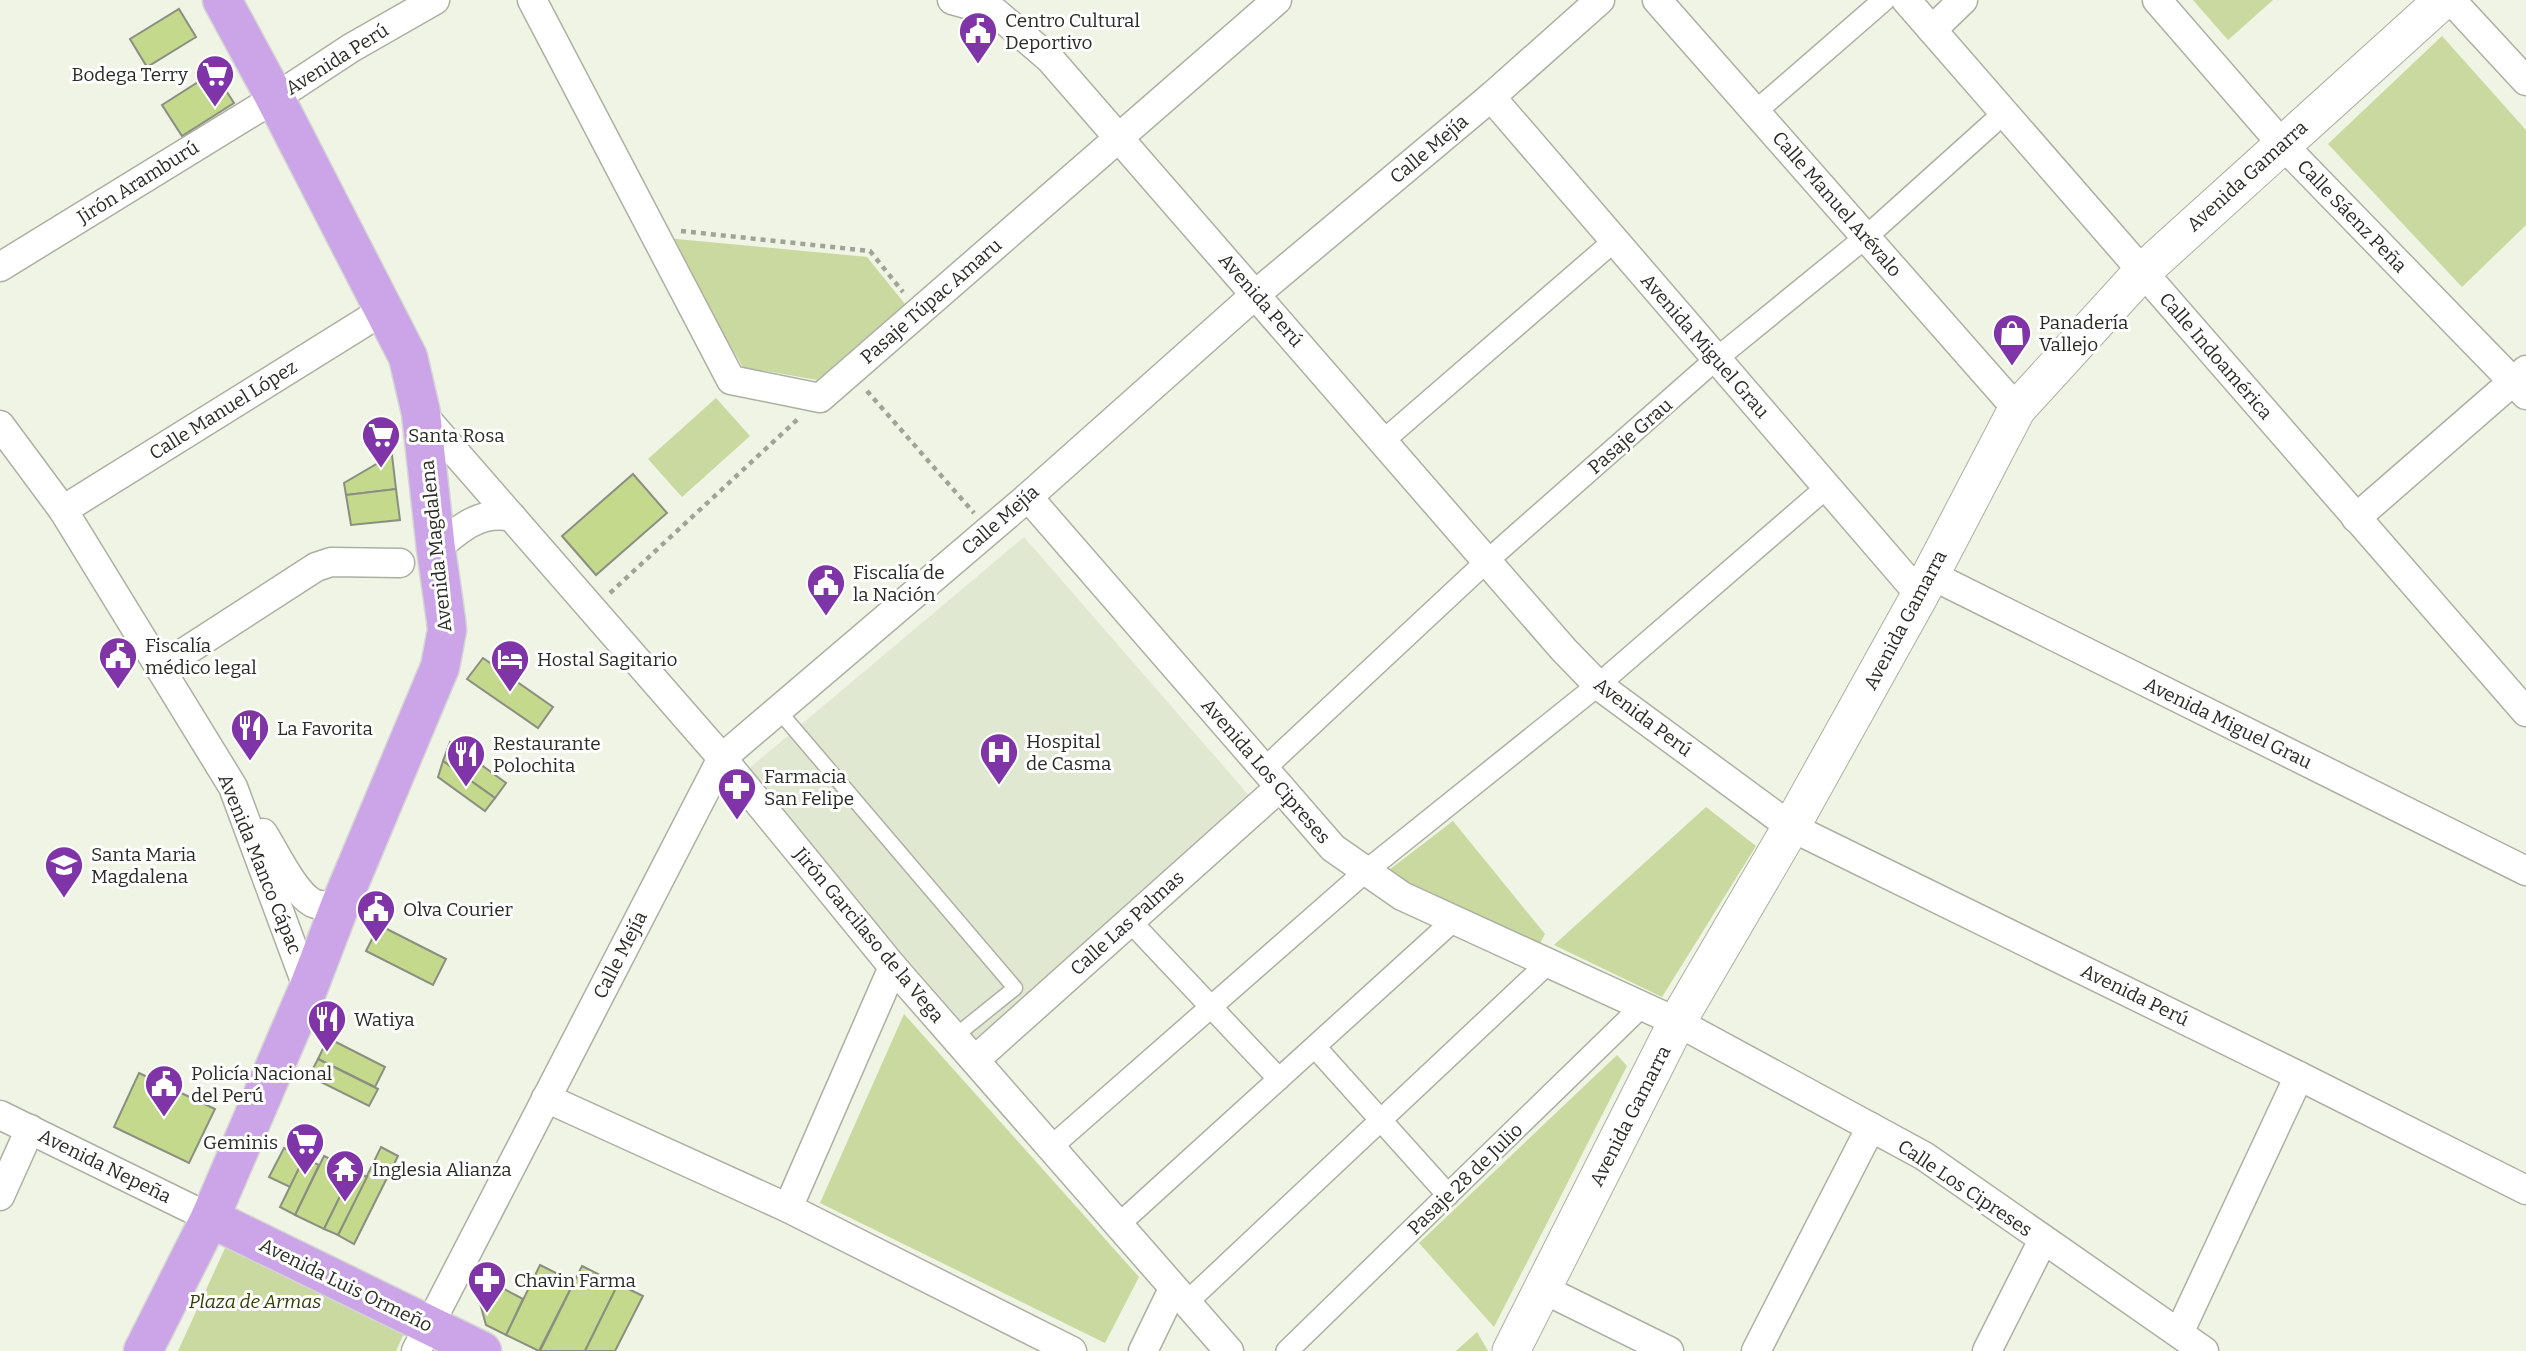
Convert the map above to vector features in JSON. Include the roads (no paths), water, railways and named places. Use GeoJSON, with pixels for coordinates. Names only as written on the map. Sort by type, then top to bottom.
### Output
{"type":"FeatureCollection","features":[{"type":"Feature","properties":{"kind":"highway","name":"Avenida Magdalena"},"geometry":{"type":"LineString","coordinates":[[143,1351],[210,1218],[309,989],[341,903],[440,667],[447,631],[421,413],[408,357],[222,0]]}},
{"type":"Feature","properties":{"kind":"highway","name":"Avenida Luis Ormeño"},"geometry":{"type":"LineString","coordinates":[[210,1218],[422,1338],[482,1351]]}},
{"type":"Feature","properties":{"kind":"street","name":"Avenida Perú"},"geometry":{"type":"LineString","coordinates":[[275,98],[351,48],[435,0]]}},
{"type":"Feature","properties":{"kind":"street","name":"Pasaje Túpac Amaru"},"geometry":{"type":"LineString","coordinates":[[532,0],[731,380],[820,398],[1277,0]]}},
{"type":"Feature","properties":{"kind":"street","name":"Avenida Perú"},"geometry":{"type":"LineString","coordinates":[[952,0],[995,12],[1050,59],[1564,650],[1598,685],[1791,827],[2300,1076],[2526,1190]]}},
{"type":"Feature","properties":{"kind":"street","name":"Calle Mejía"},"geometry":{"type":"LineString","coordinates":[[422,1338],[722,758],[1028,497],[1256,295],[1600,0]]}},
{"type":"Feature","properties":{"kind":"street","name":"Calle Manuel Arévalo"},"geometry":{"type":"LineString","coordinates":[[1657,0],[2017,409]]}},
{"type":"Feature","properties":{"kind":"street"},"geometry":{"type":"LineString","coordinates":[[1755,112],[1884,0]]}},
{"type":"Feature","properties":{"kind":"street","name":"Calle Indoamérica"},"geometry":{"type":"LineString","coordinates":[[1906,0],[2526,712]]}},
{"type":"Feature","properties":{"kind":"street"},"geometry":{"type":"LineString","coordinates":[[1932,30],[1964,0]]}},
{"type":"Feature","properties":{"kind":"street","name":"Calle Sáenz Peña"},"geometry":{"type":"LineString","coordinates":[[2157,0],[2282,144],[2522,382]]}},
{"type":"Feature","properties":{"kind":"street","name":"Avenida Gamarra"},"geometry":{"type":"LineString","coordinates":[[1511,1351],[1677,1022],[1791,827],[1925,585],[2017,409],[2142,272],[2443,0]]}},
{"type":"Feature","properties":{"kind":"street"},"geometry":{"type":"LineString","coordinates":[[2451,0],[2526,81]]}},
{"type":"Feature","properties":{"kind":"street","name":"Avenida Miguel Grau"},"geometry":{"type":"LineString","coordinates":[[1490,97],[1827,487],[1925,585],[2526,872]]}},
{"type":"Feature","properties":{"kind":"street","name":"Jirón Aramburú"},"geometry":{"type":"LineString","coordinates":[[0,267],[275,98]]}},
{"type":"Feature","properties":{"kind":"street","name":"Pasaje Grau"},"geometry":{"type":"LineString","coordinates":[[1272,778],[1488,561],[1716,359],[1866,237],[2004,113]]}},
{"type":"Feature","properties":{"kind":"street"},"geometry":{"type":"LineString","coordinates":[[1383,441],[1614,241]]}},
{"type":"Feature","properties":{"kind":"street","name":"Calle Manuel López"},"geometry":{"type":"LineString","coordinates":[[63,510],[384,310]]}},
{"type":"Feature","properties":{"kind":"street"},"geometry":{"type":"LineString","coordinates":[[2356,518],[2522,382]]}},
{"type":"Feature","properties":{"kind":"street","name":"Jirón Garcilaso de la Vega"},"geometry":{"type":"LineString","coordinates":[[421,413],[722,758],[893,967],[1229,1351]]}},
{"type":"Feature","properties":{"kind":"street","name":"Avenida Manco Cápac"},"geometry":{"type":"LineString","coordinates":[[0,425],[63,510],[233,787],[309,989]]}},
{"type":"Feature","properties":{"kind":"street"},"geometry":{"type":"LineString","coordinates":[[1050,1148],[1366,871],[1598,685],[1827,487]]}},
{"type":"Feature","properties":{"kind":"street","name":"Avenida Los Cipreses"},"geometry":{"type":"LineString","coordinates":[[1028,497],[1333,848],[1402,896],[1677,1022]]}},
{"type":"Feature","properties":{"kind":"street"},"geometry":{"type":"LineString","coordinates":[[436,549],[476,519],[489,515],[512,517]]}},
{"type":"Feature","properties":{"kind":"street"},"geometry":{"type":"LineString","coordinates":[[160,668],[316,567],[331,562],[400,562]]}},
{"type":"Feature","properties":{"kind":"street","name":"Calle Las Palmas"},"geometry":{"type":"LineString","coordinates":[[975,1060],[1130,921],[1272,778]]}},
{"type":"Feature","properties":{"kind":"street"},"geometry":{"type":"LineString","coordinates":[[233,787],[301,892],[314,904],[327,906],[341,903]]}},
{"type":"Feature","properties":{"kind":"street"},"geometry":{"type":"LineString","coordinates":[[1117,1226],[1454,920]]}},
{"type":"Feature","properties":{"kind":"street"},"geometry":{"type":"LineString","coordinates":[[1130,921],[1279,1079]]}},
{"type":"Feature","properties":{"kind":"street"},"geometry":{"type":"LineString","coordinates":[[1143,1351],[1179,1296],[1381,1121],[1548,963]]}},
{"type":"Feature","properties":{"kind":"street"},"geometry":{"type":"LineString","coordinates":[[788,1208],[893,967]]}},
{"type":"Feature","properties":{"kind":"street","name":"Pasaje 28 de Julio"},"geometry":{"type":"LineString","coordinates":[[1287,1351],[1642,1006]]}},
{"type":"Feature","properties":{"kind":"street","name":"Calle Los Cipreses"},"geometry":{"type":"LineString","coordinates":[[1677,1022],[1924,1156],[2204,1351]]}},
{"type":"Feature","properties":{"kind":"street"},"geometry":{"type":"LineString","coordinates":[[1315,1047],[1448,1195]]}},
{"type":"Feature","properties":{"kind":"street"},"geometry":{"type":"LineString","coordinates":[[2179,1333],[2300,1076]]}},
{"type":"Feature","properties":{"kind":"street"},"geometry":{"type":"LineString","coordinates":[[546,1098],[788,1208],[1072,1351]]}},
{"type":"Feature","properties":{"kind":"street","name":"Avenida Nepeña"},"geometry":{"type":"LineString","coordinates":[[0,1115],[210,1218]]}},
{"type":"Feature","properties":{"kind":"street"},"geometry":{"type":"LineString","coordinates":[[1756,1351],[1871,1127]]}},
{"type":"Feature","properties":{"kind":"street"},"geometry":{"type":"LineString","coordinates":[[0,1196],[30,1129]]}},
{"type":"Feature","properties":{"kind":"street"},"geometry":{"type":"LineString","coordinates":[[1987,1351],[2043,1240]]}},
{"type":"Feature","properties":{"kind":"street"},"geometry":{"type":"LineString","coordinates":[[1542,1289],[1669,1351]]}},
{"type":"Feature","properties":{"kind":"lane"},"geometry":{"type":"LineString","coordinates":[[778,710],[1015,988],[954,1037]]}},
{"type":"Feature","properties":{"kind":"place","name":"Centro Cultural Deportivo"},"geometry":{"type":"Point","coordinates":[978,65]}},
{"type":"Feature","properties":{"kind":"place","name":"Bodega Terry"},"geometry":{"type":"Point","coordinates":[215,108]}},
{"type":"Feature","properties":{"kind":"place","name":"Panadería Vallejo"},"geometry":{"type":"Point","coordinates":[2012,367]}},
{"type":"Feature","properties":{"kind":"place","name":"Santa Rosa"},"geometry":{"type":"Point","coordinates":[381,469]}},
{"type":"Feature","properties":{"kind":"place","name":"Fiscalía de la Nación"},"geometry":{"type":"Point","coordinates":[826,617]}},
{"type":"Feature","properties":{"kind":"place","name":"Fiscalía médico legal"},"geometry":{"type":"Point","coordinates":[118,690]}},
{"type":"Feature","properties":{"kind":"place","name":"Hostal Sagitario"},"geometry":{"type":"Point","coordinates":[510,693]}},
{"type":"Feature","properties":{"kind":"place","name":"La Favorita"},"geometry":{"type":"Point","coordinates":[250,762]}},
{"type":"Feature","properties":{"kind":"place","name":"Hospital de Casma"},"geometry":{"type":"Point","coordinates":[999,786]}},
{"type":"Feature","properties":{"kind":"place","name":"Restaurante Polochita"},"geometry":{"type":"Point","coordinates":[466,788]}},
{"type":"Feature","properties":{"kind":"place","name":"Farmacia San Felipe"},"geometry":{"type":"Point","coordinates":[737,821]}},
{"type":"Feature","properties":{"kind":"place","name":"Santa Maria Magdalena"},"geometry":{"type":"Point","coordinates":[64,899]}},
{"type":"Feature","properties":{"kind":"place","name":"Olva Courier"},"geometry":{"type":"Point","coordinates":[376,943]}},
{"type":"Feature","properties":{"kind":"place","name":"Watiya"},"geometry":{"type":"Point","coordinates":[327,1053]}},
{"type":"Feature","properties":{"kind":"place","name":"Policía Nacional del Perú"},"geometry":{"type":"Point","coordinates":[164,1118]}},
{"type":"Feature","properties":{"kind":"place","name":"Geminis"},"geometry":{"type":"Point","coordinates":[305,1176]}},
{"type":"Feature","properties":{"kind":"place","name":"Inglesia Alianza"},"geometry":{"type":"Point","coordinates":[345,1203]}},
{"type":"Feature","properties":{"kind":"place","name":"Chavin Farma"},"geometry":{"type":"Point","coordinates":[487,1314]}},
{"type":"Feature","properties":{"kind":"park label","name":"Plaza de Armas"},"geometry":{"type":"Point","coordinates":[255,1301]}}]}
